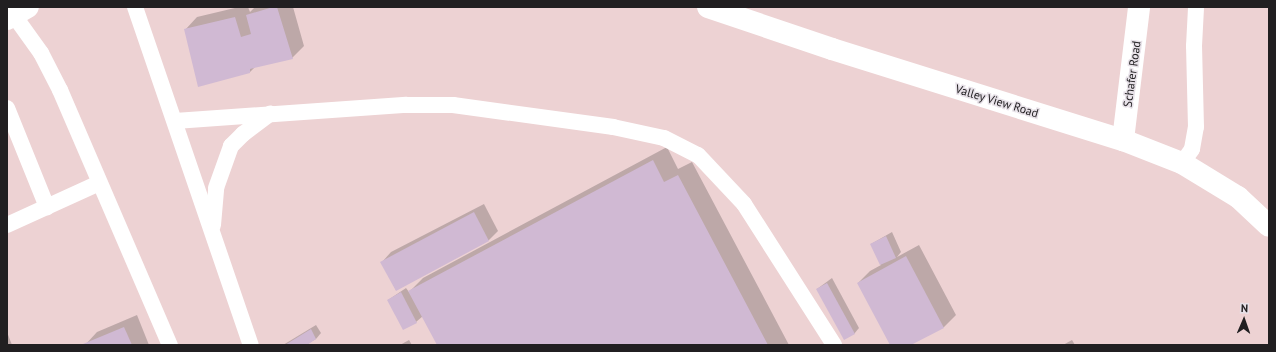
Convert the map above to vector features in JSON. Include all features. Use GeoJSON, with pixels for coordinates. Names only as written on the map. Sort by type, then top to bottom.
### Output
{"type":"FeatureCollection","features":[{"type":"Feature","properties":{"kind":"street","name":"Valley View Road"},"geometry":{"type":"LineString","coordinates":[[708,7],[832,49],[1123,140],[1182,163],[1238,196],[1269,226]]}},
{"type":"Feature","properties":{"kind":"street","name":"Schafer Road"},"geometry":{"type":"LineString","coordinates":[[1123,140],[1139,7]]}},
{"type":"Feature","properties":{"kind":"lane"},"geometry":{"type":"LineString","coordinates":[[135,7],[251,345]]}},
{"type":"Feature","properties":{"kind":"lane"},"geometry":{"type":"LineString","coordinates":[[1182,163],[1192,148],[1196,127],[1194,46],[1196,7]]}},
{"type":"Feature","properties":{"kind":"lane"},"geometry":{"type":"LineString","coordinates":[[16,13],[50,69],[170,345]]}},
{"type":"Feature","properties":{"kind":"lane"},"geometry":{"type":"LineString","coordinates":[[175,121],[406,105],[453,105],[606,126],[664,138],[698,156],[719,175],[744,204],[834,345]]}},
{"type":"Feature","properties":{"kind":"lane"},"geometry":{"type":"LineString","coordinates":[[7,108],[47,207]]}},
{"type":"Feature","properties":{"kind":"lane"},"geometry":{"type":"LineString","coordinates":[[213,234],[216,188],[231,146],[243,134],[270,114]]}},
{"type":"Feature","properties":{"kind":"lane"},"geometry":{"type":"LineString","coordinates":[[7,225],[99,183]]}},
{"type":"Feature","properties":{"kind":"shaded area"},"geometry":{"type":"Polygon","coordinates":[[[7,7],[1269,7],[1269,345],[7,345],[7,7]]]}},
{"type":"Feature","properties":{"kind":"building"},"geometry":{"type":"Polygon","coordinates":[[[277,7],[293,59],[250,69],[250,73],[198,87],[184,29],[235,17],[241,37],[251,34],[246,15],[277,7]]]}},
{"type":"Feature","properties":{"kind":"building"},"geometry":{"type":"Polygon","coordinates":[[[653,160],[664,182],[678,175],[768,345],[437,345],[408,291],[653,160]]]}},
{"type":"Feature","properties":{"kind":"building"},"geometry":{"type":"Polygon","coordinates":[[[474,212],[489,241],[396,291],[380,262],[474,212]]]}},
{"type":"Feature","properties":{"kind":"building"},"geometry":{"type":"Polygon","coordinates":[[[886,236],[896,258],[880,265],[870,244],[886,236]]]}},
{"type":"Feature","properties":{"kind":"building"},"geometry":{"type":"Polygon","coordinates":[[[906,256],[944,328],[911,345],[890,345],[857,283],[906,256]]]}},
{"type":"Feature","properties":{"kind":"building"},"geometry":{"type":"Polygon","coordinates":[[[827,283],[855,334],[844,340],[816,289],[827,283]]]}},
{"type":"Feature","properties":{"kind":"building"},"geometry":{"type":"Polygon","coordinates":[[[401,292],[417,323],[403,330],[387,300],[401,292]]]}},
{"type":"Feature","properties":{"kind":"building"},"geometry":{"type":"Polygon","coordinates":[[[124,327],[132,345],[83,344],[124,327]]]}},
{"type":"Feature","properties":{"kind":"building"},"geometry":{"type":"Polygon","coordinates":[[[311,329],[316,339],[307,345],[285,345],[311,329]]]}}]}
